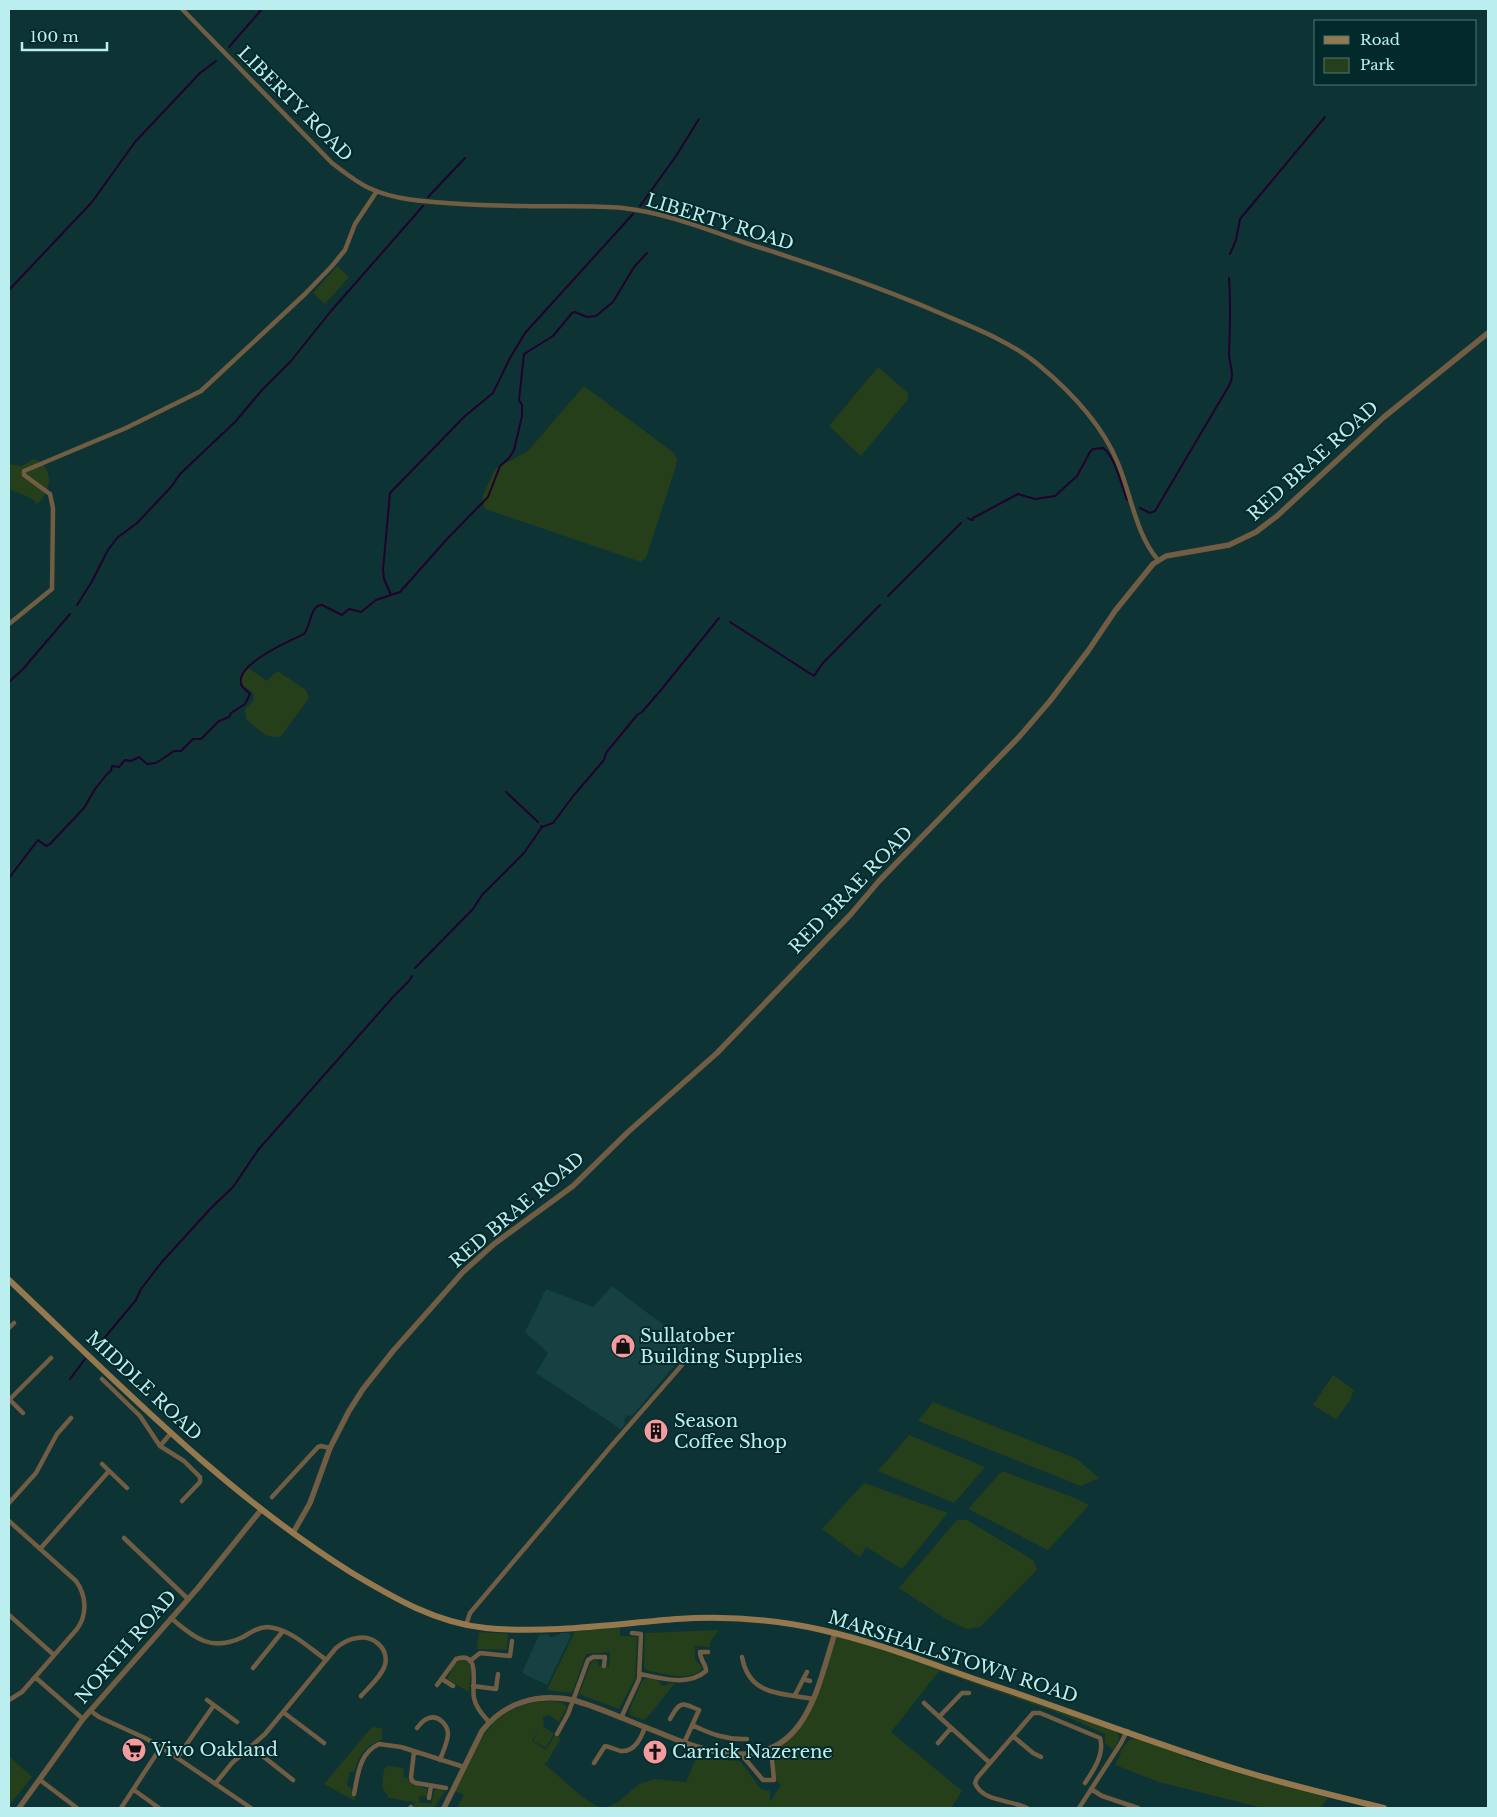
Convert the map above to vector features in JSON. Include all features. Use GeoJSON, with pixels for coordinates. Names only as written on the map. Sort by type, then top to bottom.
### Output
{"type":"FeatureCollection","features":[{"type":"Feature","properties":{"kind":"main road","name":"MIDDLE ROAD"},"geometry":{"type":"LineString","coordinates":[[9,1280],[171,1433],[217,1474],[262,1510]]}},
{"type":"Feature","properties":{"kind":"main road","name":"MARSHALLSTOWN ROAD"},"geometry":{"type":"LineString","coordinates":[[262,1510],[351,1572],[406,1604],[427,1614],[466,1625],[507,1630],[538,1630],[680,1619],[724,1618],[759,1620],[815,1628],[942,1667],[1238,1769],[1384,1808]]}},
{"type":"Feature","properties":{"kind":"street","name":"LIBERTY ROAD"},"geometry":{"type":"LineString","coordinates":[[182,9],[332,163],[361,184],[377,191],[429,202],[621,208],[661,216],[854,279],[927,307],[990,336],[1037,364],[1053,377],[1086,412],[1108,442],[1143,534],[1149,548],[1158,560]]}},
{"type":"Feature","properties":{"kind":"street"},"geometry":{"type":"LineString","coordinates":[[9,624],[52,589],[54,508],[50,494],[24,475],[24,471],[126,428],[201,391],[305,294],[332,266],[345,250],[355,224],[377,191]]}},
{"type":"Feature","properties":{"kind":"street","name":"RED BRAE ROAD"},"geometry":{"type":"LineString","coordinates":[[293,1533],[310,1503],[330,1448],[349,1411],[372,1377],[463,1272],[494,1244],[573,1186],[628,1132],[717,1053],[1018,737],[1072,673],[1134,586],[1158,560],[1173,554],[1228,545],[1256,532],[1277,516],[1384,417],[1488,333]]}},
{"type":"Feature","properties":{"kind":"street"},"geometry":{"type":"LineString","coordinates":[[9,1328],[14,1323]]}},
{"type":"Feature","properties":{"kind":"street"},"geometry":{"type":"LineString","coordinates":[[23,1413],[9,1400],[51,1358]]}},
{"type":"Feature","properties":{"kind":"street"},"geometry":{"type":"LineString","coordinates":[[466,1625],[470,1614],[682,1365]]}},
{"type":"Feature","properties":{"kind":"street"},"geometry":{"type":"LineString","coordinates":[[102,1379],[140,1416],[160,1446],[184,1462],[201,1478],[200,1482],[182,1501]]}},
{"type":"Feature","properties":{"kind":"street"},"geometry":{"type":"LineString","coordinates":[[9,1503],[36,1473],[57,1434],[71,1418]]}},
{"type":"Feature","properties":{"kind":"street"},"geometry":{"type":"LineString","coordinates":[[160,1446],[171,1433]]}},
{"type":"Feature","properties":{"kind":"street"},"geometry":{"type":"LineString","coordinates":[[272,1497],[318,1446],[330,1448]]}},
{"type":"Feature","properties":{"kind":"street"},"geometry":{"type":"LineString","coordinates":[[102,1464],[127,1488]]}},
{"type":"Feature","properties":{"kind":"street"},"geometry":{"type":"LineString","coordinates":[[40,1549],[109,1471]]}},
{"type":"Feature","properties":{"kind":"street","name":"NORTH ROAD"},"geometry":{"type":"LineString","coordinates":[[19,1808],[83,1719],[188,1599],[262,1510]]}},
{"type":"Feature","properties":{"kind":"street"},"geometry":{"type":"LineString","coordinates":[[9,1521],[76,1581],[84,1600],[82,1622],[22,1692],[9,1700]]}},
{"type":"Feature","properties":{"kind":"street"},"geometry":{"type":"LineString","coordinates":[[124,1538],[188,1599]]}},
{"type":"Feature","properties":{"kind":"street"},"geometry":{"type":"LineString","coordinates":[[9,1615],[54,1656]]}},
{"type":"Feature","properties":{"kind":"street"},"geometry":{"type":"LineString","coordinates":[[171,1618],[196,1637],[214,1644],[234,1641],[262,1628],[270,1627],[283,1630],[325,1659]]}},
{"type":"Feature","properties":{"kind":"street"},"geometry":{"type":"LineString","coordinates":[[253,1668],[283,1630]]}},
{"type":"Feature","properties":{"kind":"street"},"geometry":{"type":"LineString","coordinates":[[621,1718],[640,1674],[641,1634],[632,1633]]}},
{"type":"Feature","properties":{"kind":"street"},"geometry":{"type":"LineString","coordinates":[[444,1808],[477,1738],[489,1722],[505,1709],[525,1700],[548,1697],[573,1700],[684,1743],[721,1753],[741,1754],[760,1752],[771,1748],[793,1732],[806,1714],[813,1699],[835,1633]]}},
{"type":"Feature","properties":{"kind":"street"},"geometry":{"type":"LineString","coordinates":[[216,1784],[228,1767],[265,1734],[325,1659],[340,1644],[352,1639],[368,1638],[380,1646],[385,1656],[384,1666],[380,1674],[362,1696]]}},
{"type":"Feature","properties":{"kind":"street"},"geometry":{"type":"LineString","coordinates":[[470,1661],[480,1653],[510,1656],[512,1641]]}},
{"type":"Feature","properties":{"kind":"street"},"geometry":{"type":"LineString","coordinates":[[640,1674],[678,1680],[692,1680],[707,1671],[700,1660],[700,1652],[708,1652]]}},
{"type":"Feature","properties":{"kind":"street"},"geometry":{"type":"LineString","coordinates":[[437,1686],[456,1659],[462,1657],[470,1661],[474,1667],[473,1686],[475,1702],[489,1722]]}},
{"type":"Feature","properties":{"kind":"street"},"geometry":{"type":"LineString","coordinates":[[557,1734],[568,1714],[589,1659],[594,1657],[605,1658],[604,1666]]}},
{"type":"Feature","properties":{"kind":"street"},"geometry":{"type":"LineString","coordinates":[[742,1658],[746,1672],[756,1685],[765,1689],[813,1699]]}},
{"type":"Feature","properties":{"kind":"street"},"geometry":{"type":"LineString","coordinates":[[795,1695],[807,1672]]}},
{"type":"Feature","properties":{"kind":"street"},"geometry":{"type":"LineString","coordinates":[[473,1686],[496,1689],[498,1674]]}},
{"type":"Feature","properties":{"kind":"street"},"geometry":{"type":"LineString","coordinates":[[35,1677],[83,1719]]}},
{"type":"Feature","properties":{"kind":"street"},"geometry":{"type":"LineString","coordinates":[[803,1678],[810,1681]]}},
{"type":"Feature","properties":{"kind":"street"},"geometry":{"type":"LineString","coordinates":[[442,1679],[453,1686]]}},
{"type":"Feature","properties":{"kind":"street"},"geometry":{"type":"LineString","coordinates":[[939,1717],[962,1692],[969,1693]]}},
{"type":"Feature","properties":{"kind":"street"},"geometry":{"type":"LineString","coordinates":[[208,1700],[237,1722]]}},
{"type":"Feature","properties":{"kind":"street"},"geometry":{"type":"LineString","coordinates":[[924,1703],[990,1763]]}},
{"type":"Feature","properties":{"kind":"street"},"geometry":{"type":"LineString","coordinates":[[670,1719],[679,1705],[685,1704],[699,1710],[684,1743]]}},
{"type":"Feature","properties":{"kind":"street"},"geometry":{"type":"LineString","coordinates":[[177,1758],[214,1705]]}},
{"type":"Feature","properties":{"kind":"street"},"geometry":{"type":"LineString","coordinates":[[90,1711],[161,1747],[252,1808]]}},
{"type":"Feature","properties":{"kind":"street"},"geometry":{"type":"LineString","coordinates":[[283,1712],[324,1743]]}},
{"type":"Feature","properties":{"kind":"street"},"geometry":{"type":"LineString","coordinates":[[1027,1808],[1013,1802],[989,1796],[976,1786],[976,1780],[1030,1715],[1036,1712],[1098,1737],[1101,1743],[1100,1755],[1084,1783]]}},
{"type":"Feature","properties":{"kind":"street"},"geometry":{"type":"LineString","coordinates":[[417,1728],[424,1720],[430,1718],[442,1721],[447,1730],[447,1740],[440,1760]]}},
{"type":"Feature","properties":{"kind":"street"},"geometry":{"type":"LineString","coordinates":[[692,1725],[716,1736],[748,1739]]}},
{"type":"Feature","properties":{"kind":"street"},"geometry":{"type":"LineString","coordinates":[[594,1763],[606,1746],[623,1751],[634,1746],[639,1741],[644,1727]]}},
{"type":"Feature","properties":{"kind":"street"},"geometry":{"type":"LineString","coordinates":[[938,1742],[951,1728]]}},
{"type":"Feature","properties":{"kind":"street"},"geometry":{"type":"LineString","coordinates":[[1079,1808],[1127,1731]]}},
{"type":"Feature","properties":{"kind":"street"},"geometry":{"type":"LineString","coordinates":[[1014,1736],[1033,1753],[1041,1757]]}},
{"type":"Feature","properties":{"kind":"street"},"geometry":{"type":"LineString","coordinates":[[354,1794],[361,1762],[366,1753],[383,1743],[464,1767]]}},
{"type":"Feature","properties":{"kind":"street"},"geometry":{"type":"LineString","coordinates":[[250,1746],[293,1780]]}},
{"type":"Feature","properties":{"kind":"street"},"geometry":{"type":"LineString","coordinates":[[121,1808],[161,1747]]}},
{"type":"Feature","properties":{"kind":"street"},"geometry":{"type":"LineString","coordinates":[[741,1754],[762,1780],[774,1780],[771,1748]]}},
{"type":"Feature","properties":{"kind":"street"},"geometry":{"type":"LineString","coordinates":[[414,1752],[411,1780],[415,1783],[446,1788]]}},
{"type":"Feature","properties":{"kind":"street"},"geometry":{"type":"LineString","coordinates":[[40,1780],[75,1808]]}},
{"type":"Feature","properties":{"kind":"street"},"geometry":{"type":"LineString","coordinates":[[429,1798],[431,1786]]}},
{"type":"Feature","properties":{"kind":"street"},"geometry":{"type":"LineString","coordinates":[[134,1790],[159,1808]]}},
{"type":"Feature","properties":{"kind":"street"},"geometry":{"type":"LineString","coordinates":[[1091,1790],[1102,1796],[1138,1808]]}},
{"type":"Feature","properties":{"kind":"street"},"geometry":{"type":"LineString","coordinates":[[1011,1808],[1013,1802]]}},
{"type":"Feature","properties":{"kind":"shaded area"},"geometry":{"type":"Polygon","coordinates":[[[612,1286],[695,1349],[685,1360],[680,1357],[674,1357],[672,1361],[674,1366],[632,1416],[628,1415],[626,1417],[624,1420],[625,1424],[621,1429],[536,1373],[548,1353],[525,1332],[546,1289],[593,1307],[612,1286]]]}},
{"type":"Feature","properties":{"kind":"shaded area"},"geometry":{"type":"Polygon","coordinates":[[[561,1633],[569,1633],[571,1636],[547,1685],[522,1673],[539,1635],[548,1634],[554,1637],[561,1633]]]}},
{"type":"Feature","properties":{"kind":"green space"},"geometry":{"type":"Polygon","coordinates":[[[337,266],[349,277],[325,304],[313,293],[337,266]]]}},
{"type":"Feature","properties":{"kind":"green space"},"geometry":{"type":"Polygon","coordinates":[[[878,367],[908,393],[908,399],[861,456],[829,426],[878,367]]]}},
{"type":"Feature","properties":{"kind":"green space"},"geometry":{"type":"Polygon","coordinates":[[[584,386],[674,453],[677,460],[646,558],[641,562],[485,509],[482,497],[495,469],[528,451],[584,386]]]}},
{"type":"Feature","properties":{"kind":"green space"},"geometry":{"type":"Polygon","coordinates":[[[34,459],[45,468],[49,480],[46,493],[37,504],[31,498],[9,489],[9,464],[21,466],[34,459]]]}},
{"type":"Feature","properties":{"kind":"green space"},"geometry":{"type":"Polygon","coordinates":[[[247,667],[267,681],[275,673],[279,672],[306,690],[309,698],[281,736],[271,737],[266,735],[246,719],[245,709],[253,701],[254,694],[238,681],[247,667]]]}},
{"type":"Feature","properties":{"kind":"green space"},"geometry":{"type":"Polygon","coordinates":[[[1333,1375],[1354,1390],[1349,1402],[1336,1419],[1313,1405],[1333,1375]]]}},
{"type":"Feature","properties":{"kind":"green space"},"geometry":{"type":"Polygon","coordinates":[[[933,1402],[1077,1459],[1099,1478],[1081,1486],[918,1421],[933,1402]]]}},
{"type":"Feature","properties":{"kind":"green space"},"geometry":{"type":"Polygon","coordinates":[[[909,1435],[985,1467],[954,1503],[878,1471],[909,1435]]]}},
{"type":"Feature","properties":{"kind":"green space"},"geometry":{"type":"Polygon","coordinates":[[[1002,1471],[1089,1505],[1048,1550],[968,1509],[1002,1471]]]}},
{"type":"Feature","properties":{"kind":"green space"},"geometry":{"type":"Polygon","coordinates":[[[864,1483],[948,1513],[902,1569],[866,1547],[860,1557],[822,1529],[864,1483]]]}},
{"type":"Feature","properties":{"kind":"green space"},"geometry":{"type":"Polygon","coordinates":[[[957,1520],[967,1520],[1033,1560],[1037,1570],[980,1627],[967,1629],[946,1619],[899,1588],[957,1520]]]}},
{"type":"Feature","properties":{"kind":"green space"},"geometry":{"type":"Polygon","coordinates":[[[620,1628],[620,1636],[637,1637],[635,1679],[619,1709],[579,1694],[591,1663],[595,1660],[599,1666],[609,1667],[610,1652],[586,1654],[572,1693],[547,1690],[575,1631],[620,1628]]]}},
{"type":"Feature","properties":{"kind":"green space"},"geometry":{"type":"Polygon","coordinates":[[[719,1630],[711,1640],[710,1647],[695,1646],[695,1660],[703,1668],[698,1673],[677,1676],[648,1671],[644,1667],[645,1633],[719,1630]]]}},
{"type":"Feature","properties":{"kind":"green space"},"geometry":{"type":"Polygon","coordinates":[[[479,1632],[508,1634],[507,1650],[477,1649],[479,1632]]]}},
{"type":"Feature","properties":{"kind":"green space"},"geometry":{"type":"Polygon","coordinates":[[[835,1633],[1114,1731],[1118,1734],[1119,1740],[1113,1750],[1105,1743],[1105,1734],[1061,1714],[939,1671],[891,1732],[962,1791],[951,1808],[605,1808],[618,1802],[639,1784],[655,1779],[686,1782],[698,1754],[712,1759],[740,1761],[761,1789],[770,1791],[770,1802],[781,1785],[773,1775],[779,1743],[799,1725],[822,1674],[835,1633]]]}},
{"type":"Feature","properties":{"kind":"green space"},"geometry":{"type":"Polygon","coordinates":[[[461,1660],[468,1662],[471,1668],[469,1692],[447,1679],[454,1664],[461,1660]]]}},
{"type":"Feature","properties":{"kind":"green space"},"geometry":{"type":"Polygon","coordinates":[[[651,1678],[659,1681],[661,1685],[666,1686],[669,1683],[675,1683],[645,1720],[630,1715],[629,1711],[642,1681],[651,1678]]]}},
{"type":"Feature","properties":{"kind":"green space"},"geometry":{"type":"Polygon","coordinates":[[[536,1702],[557,1702],[567,1707],[559,1722],[549,1715],[543,1717],[544,1727],[541,1728],[554,1733],[546,1748],[533,1741],[540,1728],[532,1741],[546,1750],[555,1735],[561,1738],[544,1764],[579,1794],[601,1808],[457,1808],[464,1795],[455,1791],[477,1748],[492,1725],[503,1715],[536,1702]]]}},
{"type":"Feature","properties":{"kind":"green space"},"geometry":{"type":"Polygon","coordinates":[[[372,1727],[382,1728],[382,1740],[367,1748],[358,1761],[354,1772],[349,1772],[347,1786],[351,1788],[352,1794],[355,1795],[355,1801],[324,1784],[372,1727]]]}},
{"type":"Feature","properties":{"kind":"green space"},"geometry":{"type":"Polygon","coordinates":[[[1134,1738],[1186,1756],[1186,1758],[1328,1798],[1320,1808],[1263,1808],[1159,1782],[1115,1765],[1121,1754],[1120,1752],[1128,1741],[1134,1738]]]}},
{"type":"Feature","properties":{"kind":"green space"},"geometry":{"type":"Polygon","coordinates":[[[9,1756],[32,1777],[9,1806],[9,1756]]]}},
{"type":"Feature","properties":{"kind":"green space"},"geometry":{"type":"Polygon","coordinates":[[[388,1766],[404,1768],[403,1777],[408,1778],[410,1783],[427,1789],[427,1797],[419,1796],[419,1802],[431,1804],[434,1791],[437,1789],[445,1791],[434,1808],[414,1808],[414,1802],[389,1798],[382,1787],[384,1769],[388,1766]]]}},
{"type":"Feature","properties":{"kind":"waterway"},"geometry":{"type":"LineString","coordinates":[[229,47],[262,9]]}},
{"type":"Feature","properties":{"kind":"waterway"},"geometry":{"type":"LineString","coordinates":[[9,290],[92,202],[135,142],[200,73],[216,61]]}},
{"type":"Feature","properties":{"kind":"waterway"},"geometry":{"type":"LineString","coordinates":[[1230,254],[1236,240],[1240,219],[1325,117]]}},
{"type":"Feature","properties":{"kind":"waterway"},"geometry":{"type":"LineString","coordinates":[[640,206],[676,156],[699,119]]}},
{"type":"Feature","properties":{"kind":"waterway"},"geometry":{"type":"LineString","coordinates":[[428,197],[465,158]]}},
{"type":"Feature","properties":{"kind":"waterway"},"geometry":{"type":"LineString","coordinates":[[77,605],[108,550],[117,538],[137,523],[171,487],[180,474],[235,422],[262,390],[291,361],[331,311],[423,206]]}},
{"type":"Feature","properties":{"kind":"waterway"},"geometry":{"type":"LineString","coordinates":[[391,595],[384,579],[383,570],[390,493],[465,416],[493,393],[525,333],[633,214]]}},
{"type":"Feature","properties":{"kind":"waterway"},"geometry":{"type":"LineString","coordinates":[[9,878],[38,840],[46,846],[50,844],[84,808],[95,789],[111,771],[112,766],[119,767],[125,760],[131,761],[139,757],[147,764],[156,763],[174,751],[181,751],[193,739],[201,739],[219,721],[229,717],[231,713],[245,704],[250,694],[242,686],[241,678],[245,670],[264,655],[304,634],[315,608],[322,605],[342,615],[349,609],[361,612],[376,600],[400,592],[447,539],[488,497],[500,466],[509,458],[514,450],[522,416],[522,405],[519,400],[524,354],[553,336],[572,313],[575,312],[587,317],[596,316],[613,302],[634,267],[647,253]]}},
{"type":"Feature","properties":{"kind":"waterway"},"geometry":{"type":"LineString","coordinates":[[1140,508],[1150,513],[1155,511],[1230,384],[1232,372],[1229,353],[1229,278]]}},
{"type":"Feature","properties":{"kind":"waterway"},"geometry":{"type":"LineString","coordinates":[[968,518],[973,520],[973,518],[1018,494],[1035,499],[1055,496],[1077,476],[1093,449],[1103,448],[1107,452],[1118,472],[1127,500]]}},
{"type":"Feature","properties":{"kind":"waterway"},"geometry":{"type":"LineString","coordinates":[[888,596],[961,523]]}},
{"type":"Feature","properties":{"kind":"waterway"},"geometry":{"type":"LineString","coordinates":[[730,622],[814,676],[822,664],[880,605]]}},
{"type":"Feature","properties":{"kind":"waterway"},"geometry":{"type":"LineString","coordinates":[[9,682],[23,669],[70,614]]}},
{"type":"Feature","properties":{"kind":"waterway"},"geometry":{"type":"LineString","coordinates":[[542,827],[553,823],[604,760],[606,753],[637,715],[642,712],[661,690],[719,618]]}},
{"type":"Feature","properties":{"kind":"waterway"},"geometry":{"type":"LineString","coordinates":[[506,792],[538,822]]}},
{"type":"Feature","properties":{"kind":"waterway"},"geometry":{"type":"LineString","coordinates":[[415,968],[473,909],[482,895],[524,853],[541,826]]}},
{"type":"Feature","properties":{"kind":"waterway"},"geometry":{"type":"LineString","coordinates":[[101,1342],[136,1300],[141,1289],[161,1263],[211,1208],[233,1187],[258,1150],[412,976]]}},
{"type":"Feature","properties":{"kind":"waterway"},"geometry":{"type":"LineString","coordinates":[[70,1379],[85,1359]]}},
{"type":"Feature","properties":{"kind":"place","name":"Sullatober Building Supplies"},"geometry":{"type":"Point","coordinates":[623,1346]}},
{"type":"Feature","properties":{"kind":"place","name":"Season Coffee Shop"},"geometry":{"type":"Point","coordinates":[656,1431]}},
{"type":"Feature","properties":{"kind":"place","name":"Vivo Oakland"},"geometry":{"type":"Point","coordinates":[134,1750]}},
{"type":"Feature","properties":{"kind":"place","name":"Carrick Nazerene"},"geometry":{"type":"Point","coordinates":[655,1752]}}]}
